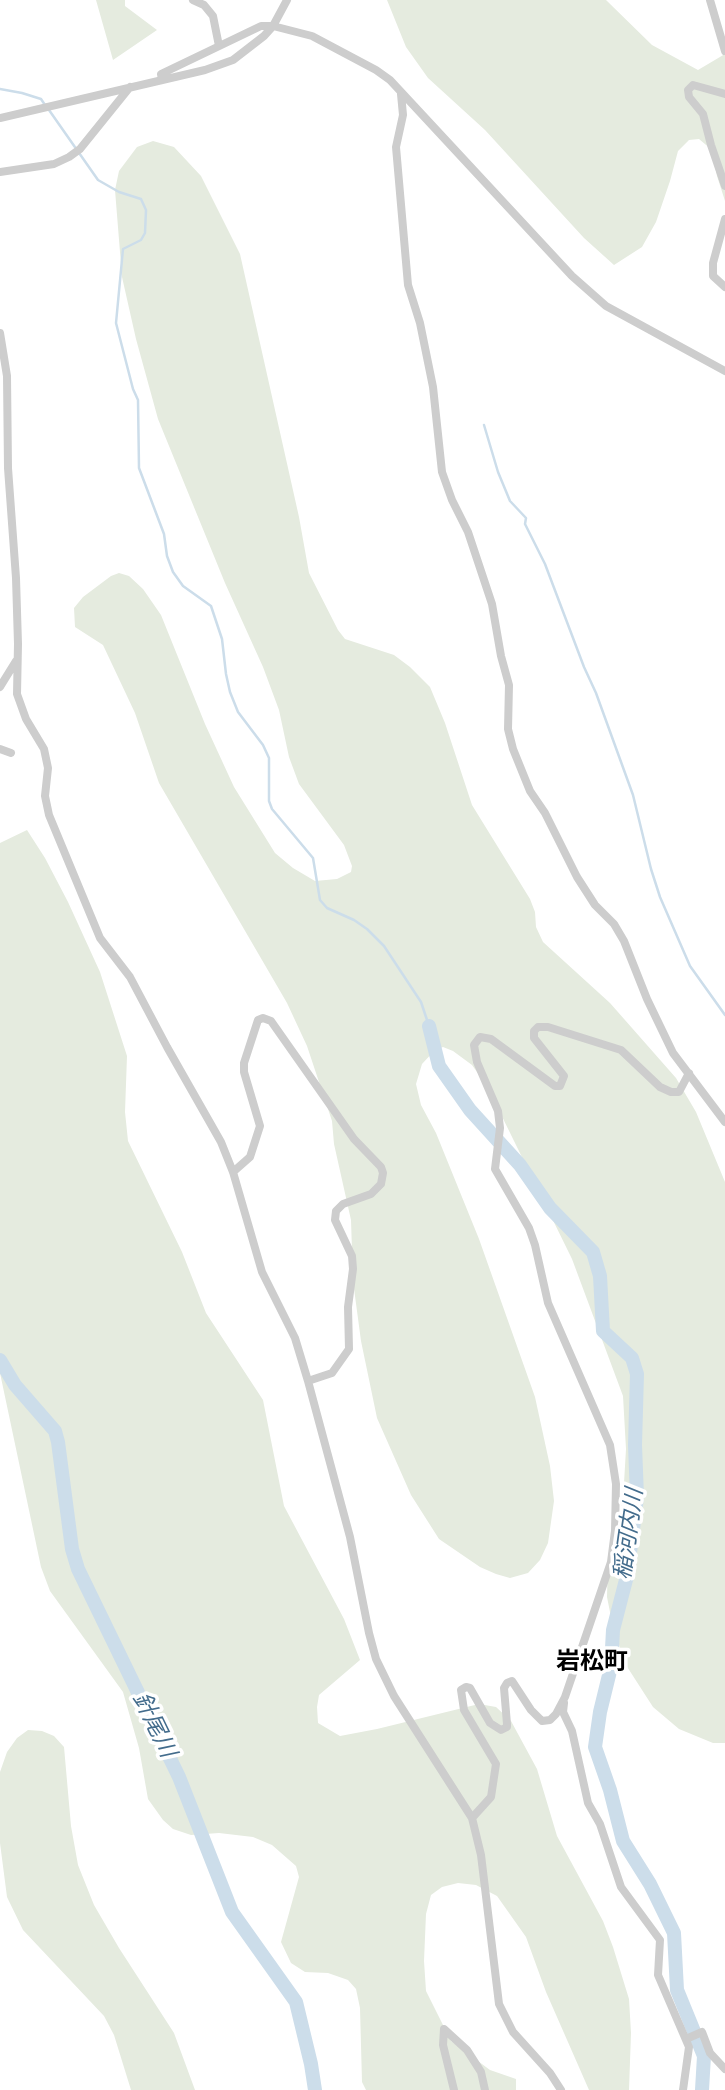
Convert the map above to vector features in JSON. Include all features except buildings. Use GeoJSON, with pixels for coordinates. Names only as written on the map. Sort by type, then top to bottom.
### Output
{"type":"FeatureCollection","features":[{"type":"Feature","properties":{"kind":"street"},"geometry":{"type":"LineString","coordinates":[[193,0],[204,5],[213,16],[219,46]]}},
{"type":"Feature","properties":{"kind":"street"},"geometry":{"type":"LineString","coordinates":[[0,118],[162,80],[233,60],[254,45],[273,26],[287,0]]}},
{"type":"Feature","properties":{"kind":"street"},"geometry":{"type":"LineString","coordinates":[[710,0],[725,51]]}},
{"type":"Feature","properties":{"kind":"street"},"geometry":{"type":"LineString","coordinates":[[162,80],[161,74],[261,26],[273,26],[312,36],[390,80],[572,276],[606,306],[725,371]]}},
{"type":"Feature","properties":{"kind":"street"},"geometry":{"type":"LineString","coordinates":[[725,94],[694,85],[688,90],[689,97],[703,114],[710,145],[725,186]]}},
{"type":"Feature","properties":{"kind":"street"},"geometry":{"type":"LineString","coordinates":[[0,172],[54,164],[69,157],[80,149],[130,87]]}},
{"type":"Feature","properties":{"kind":"street"},"geometry":{"type":"LineString","coordinates":[[401,93],[403,116],[396,147],[408,285],[426,352],[442,472],[467,532],[492,604],[509,685],[508,729],[513,750],[530,791],[545,813],[577,877],[624,941],[647,999],[673,1053],[725,1122]]}},
{"type":"Feature","properties":{"kind":"street"},"geometry":{"type":"LineString","coordinates":[[725,219],[713,263],[713,276],[725,286]]}},
{"type":"Feature","properties":{"kind":"street"},"geometry":{"type":"LineString","coordinates":[[0,333],[7,376],[4,441],[16,578],[16,694],[26,719],[44,749],[48,768],[45,796],[49,815],[86,897],[100,938],[130,977],[221,1142],[233,1172],[262,1272],[295,1338],[308,1381],[350,1537],[376,1658],[394,1696],[472,1818],[481,1854],[499,2004],[513,2032],[550,2073],[561,2090]]}},
{"type":"Feature","properties":{"kind":"street"},"geometry":{"type":"LineString","coordinates":[[0,687],[17,659]]}},
{"type":"Feature","properties":{"kind":"street"},"geometry":{"type":"LineString","coordinates":[[0,749],[11,753]]}},
{"type":"Feature","properties":{"kind":"street"},"geometry":{"type":"LineString","coordinates":[[233,1172],[250,1157],[260,1126],[244,1072],[244,1063],[258,1020],[263,1018],[271,1021],[354,1139],[381,1167],[383,1173],[381,1184],[371,1194],[343,1204],[337,1211],[335,1220],[352,1256],[348,1307],[349,1349],[332,1373],[308,1381]]}},
{"type":"Feature","properties":{"kind":"street"},"geometry":{"type":"LineString","coordinates":[[472,1818],[491,1797],[496,1764],[464,1710],[461,1690],[470,1688],[490,1723],[501,1730],[507,1727],[504,1702],[507,1683],[513,1681],[531,1710],[542,1721],[550,1720],[556,1714],[565,1697],[611,1562],[616,1483],[610,1445],[548,1303],[536,1245],[501,1180],[495,1163],[500,1128],[498,1111],[474,1045],[480,1037],[491,1039],[555,1086],[560,1086],[564,1076],[534,1038],[534,1031],[538,1027],[548,1027],[621,1050],[660,1087],[671,1093],[679,1092],[689,1073]]}},
{"type":"Feature","properties":{"kind":"street"},"geometry":{"type":"LineString","coordinates":[[565,1697],[563,1712],[572,1731],[587,1803],[600,1824],[621,1886],[660,1940],[658,1975],[687,2037],[689,2047],[683,2090]]}},
{"type":"Feature","properties":{"kind":"street"},"geometry":{"type":"LineString","coordinates":[[454,2090],[443,2045],[444,2029],[467,2050],[481,2072],[485,2090]]}},
{"type":"Feature","properties":{"kind":"street"},"geometry":{"type":"LineString","coordinates":[[687,2037],[702,2032],[710,2053],[725,2069]]}},
{"type":"Feature","properties":{"kind":"shaded area"},"geometry":{"type":"Polygon","coordinates":[[[96,0],[125,0],[125,6],[157,30],[113,60],[96,0]]]}},
{"type":"Feature","properties":{"kind":"shaded area"},"geometry":{"type":"Polygon","coordinates":[[[387,0],[606,0],[652,45],[698,70],[725,54],[725,201],[712,150],[699,139],[689,140],[678,151],[656,222],[642,247],[614,265],[584,238],[485,130],[428,78],[406,47],[387,0]]]}},
{"type":"Feature","properties":{"kind":"shaded area"},"geometry":{"type":"Polygon","coordinates":[[[153,141],[174,147],[201,176],[240,254],[309,573],[338,630],[345,639],[394,655],[430,687],[472,805],[530,899],[535,912],[536,927],[543,942],[610,1003],[676,1078],[696,1112],[725,1182],[725,1743],[713,1743],[679,1729],[653,1707],[624,1662],[607,1597],[608,1557],[620,1521],[624,1483],[626,1449],[623,1396],[572,1259],[487,1086],[472,1065],[443,1047],[435,1050],[422,1064],[416,1084],[421,1105],[436,1133],[479,1239],[535,1397],[550,1466],[554,1501],[548,1543],[540,1560],[528,1573],[510,1578],[496,1574],[480,1567],[439,1539],[411,1495],[377,1418],[361,1341],[353,1281],[351,1220],[334,1144],[332,1121],[307,1046],[287,1003],[159,783],[135,713],[103,645],[75,627],[74,608],[83,597],[111,576],[119,573],[129,576],[143,589],[161,615],[234,787],[275,853],[315,881],[337,879],[351,872],[352,866],[344,845],[299,784],[289,757],[279,710],[263,667],[225,583],[158,419],[136,339],[122,277],[115,190],[119,171],[137,147],[153,141]]]}},
{"type":"Feature","properties":{"kind":"shaded area"},"geometry":{"type":"Polygon","coordinates":[[[27,830],[68,902],[100,972],[127,1056],[125,1112],[128,1141],[182,1252],[206,1313],[263,1400],[284,1506],[344,1619],[360,1660],[319,1695],[318,1723],[340,1736],[479,1704],[496,1707],[511,1721],[537,1769],[557,1836],[603,1921],[613,1947],[629,1999],[629,2090],[589,2090],[546,1992],[526,1937],[497,1896],[476,1885],[458,1883],[442,1887],[431,1895],[426,1914],[426,1991],[451,2041],[490,2070],[516,2079],[516,2090],[366,2090],[362,2082],[360,2008],[356,1989],[348,1980],[328,1973],[305,1972],[291,1963],[281,1942],[299,1877],[296,1866],[272,1845],[253,1837],[219,1833],[191,1835],[173,1829],[148,1799],[139,1748],[123,1692],[50,1591],[41,1567],[0,1373],[0,843],[27,830]]]}},
{"type":"Feature","properties":{"kind":"shaded area"},"geometry":{"type":"Polygon","coordinates":[[[28,1730],[42,1731],[54,1736],[64,1747],[71,1826],[78,1865],[94,1905],[174,2033],[195,2090],[131,2090],[114,2035],[104,2016],[23,1930],[7,1897],[0,1843],[0,1772],[7,1752],[17,1738],[28,1730]]]}},
{"type":"Feature","properties":{"kind":"waterway"},"geometry":{"type":"LineString","coordinates":[[0,89],[41,99],[45,105]]}},
{"type":"Feature","properties":{"kind":"waterway"},"geometry":{"type":"LineString","coordinates":[[49,110],[98,180],[119,192],[141,199],[146,210],[145,233],[141,240],[123,249],[116,323],[138,400],[139,468],[164,534],[167,556],[173,572],[183,586],[211,606],[222,639],[230,692],[238,712],[263,745],[269,758],[269,801],[272,809],[313,858],[320,900],[327,908],[367,929],[384,946],[421,1002],[429,1026]]}},
{"type":"Feature","properties":{"kind":"waterway"},"geometry":{"type":"LineString","coordinates":[[484,425],[510,501],[526,518],[525,524],[545,564],[596,693],[633,795],[660,897],[690,966],[725,1015]]}},
{"type":"Feature","properties":{"kind":"waterway","name":"稲河内川"},"geometry":{"type":"LineString","coordinates":[[429,1026],[439,1066],[470,1110],[520,1165],[550,1208],[593,1252],[600,1276],[603,1331],[632,1358],[637,1374],[637,1497],[627,1576],[613,1630],[611,1667],[595,1747],[610,1790],[623,1841],[650,1884],[674,1933],[677,1990],[704,2056],[702,2090]]}},
{"type":"Feature","properties":{"kind":"waterway","name":"針尾川"},"geometry":{"type":"LineString","coordinates":[[0,1360],[15,1385],[55,1431],[72,1549],[78,1569],[179,1777],[232,1912],[296,2002],[315,2090]]}},
{"type":"Feature","properties":{"kind":"district","name":"岩松町"},"geometry":{"type":"Point","coordinates":[592,1662]}}]}
